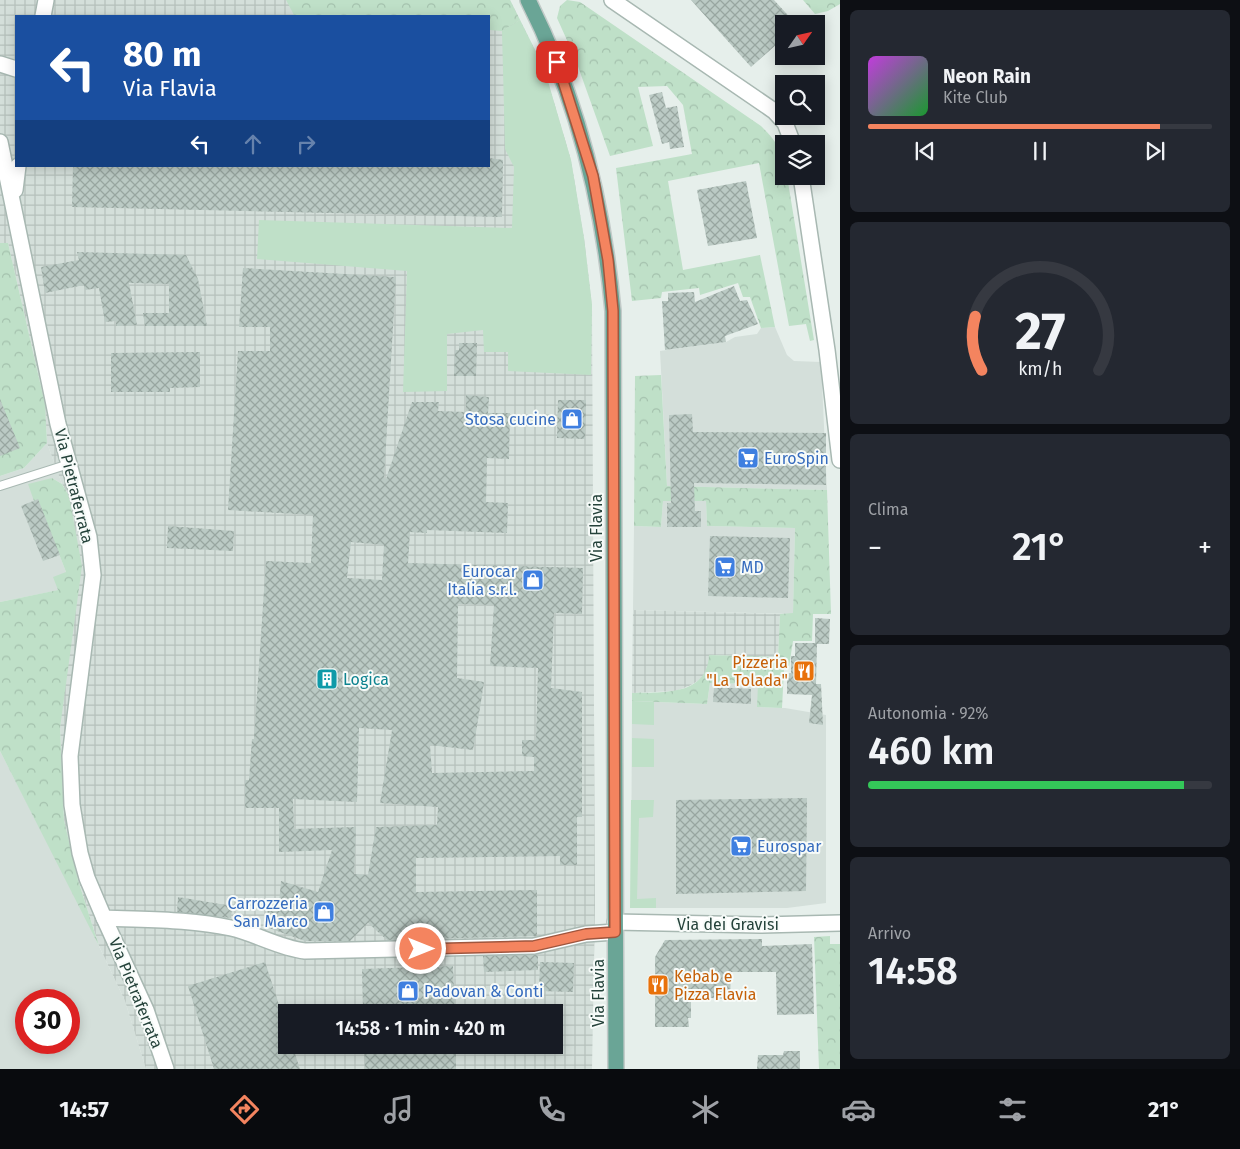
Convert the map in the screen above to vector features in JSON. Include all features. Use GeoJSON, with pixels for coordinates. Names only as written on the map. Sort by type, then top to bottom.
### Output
{"type":"FeatureCollection","features":[{"type":"Feature","properties":{"kind":"main road","name":"Via Flavia"},"geometry":{"type":"LineString","coordinates":[[528,0],[557,62],[593,176],[608,260],[613,311],[616,1069]]}},
{"type":"Feature","properties":{"kind":"street"},"geometry":{"type":"LineString","coordinates":[[43,15],[46,0]]}},
{"type":"Feature","properties":{"kind":"street"},"geometry":{"type":"LineString","coordinates":[[612,0],[774,111],[785,122],[790,135]]}},
{"type":"Feature","properties":{"kind":"street"},"geometry":{"type":"LineString","coordinates":[[0,64],[15,69]]}},
{"type":"Feature","properties":{"kind":"street","name":"Via Pietraferrata"},"geometry":{"type":"LineString","coordinates":[[0,142],[14,201],[58,424],[89,537],[93,576],[70,756],[72,805],[87,878],[146,1010],[166,1069]]}},
{"type":"Feature","properties":{"kind":"street"},"geometry":{"type":"LineString","coordinates":[[14,201],[18,167]]}},
{"type":"Feature","properties":{"kind":"street"},"geometry":{"type":"LineString","coordinates":[[802,185],[830,369],[840,460]]}},
{"type":"Feature","properties":{"kind":"street","name":"Via Pietraferrata"},"geometry":{"type":"LineString","coordinates":[[104,918],[203,923],[254,933],[287,948],[305,951],[534,946],[615,927]]}},
{"type":"Feature","properties":{"kind":"street","name":"Via dei Gravisi"},"geometry":{"type":"LineString","coordinates":[[615,927],[760,926],[840,923]]}},
{"type":"Feature","properties":{"kind":"lane"},"geometry":{"type":"LineString","coordinates":[[0,486],[69,464]]}},
{"type":"Feature","properties":{"kind":"shaded area"},"geometry":{"type":"Polygon","coordinates":[[[0,0],[510,0],[544,68],[571,160],[584,238],[592,305],[595,908],[592,1069],[146,1069],[125,1001],[99,946],[78,880],[64,820],[60,728],[69,496],[62,484],[47,443],[45,404],[8,243],[0,243],[0,0]]]}},
{"type":"Feature","properties":{"kind":"shaded area","name":"EuroSpin"},"geometry":{"type":"Polygon","coordinates":[[[775,327],[787,355],[794,361],[821,362],[827,490],[667,486],[660,351],[726,342],[735,337],[757,334],[761,328],[775,327]]]}},
{"type":"Feature","properties":{"kind":"shaded area"},"geometry":{"type":"Polygon","coordinates":[[[47,443],[62,484],[52,478],[38,499],[66,572],[59,590],[0,602],[0,476],[24,468],[47,443]]]}},
{"type":"Feature","properties":{"kind":"shaded area","name":"MD"},"geometry":{"type":"Polygon","coordinates":[[[663,501],[706,501],[707,526],[795,528],[793,614],[633,610],[634,526],[661,527],[663,501]]]}},
{"type":"Feature","properties":{"kind":"shaded area"},"geometry":{"type":"Polygon","coordinates":[[[633,610],[780,614],[778,657],[710,655],[709,667],[703,678],[689,686],[676,691],[632,693],[633,610]]]}},
{"type":"Feature","properties":{"kind":"shaded area"},"geometry":{"type":"Polygon","coordinates":[[[710,683],[758,684],[758,707],[785,708],[826,715],[826,903],[787,908],[631,908],[632,701],[707,704],[710,683]]]}},
{"type":"Feature","properties":{"kind":"shaded area"},"geometry":{"type":"Polygon","coordinates":[[[0,751],[78,902],[125,1001],[146,1069],[0,1069],[0,751]]]}},
{"type":"Feature","properties":{"kind":"green space"},"geometry":{"type":"Polygon","coordinates":[[[286,0],[510,0],[520,20],[502,31],[490,30],[490,15],[294,15],[286,0]]]}},
{"type":"Feature","properties":{"kind":"green space"},"geometry":{"type":"Polygon","coordinates":[[[567,0],[580,2],[761,126],[775,142],[775,185],[788,185],[814,340],[810,341],[806,324],[789,326],[759,163],[668,181],[683,270],[760,255],[775,327],[761,328],[750,297],[743,297],[738,283],[700,295],[699,288],[662,292],[661,298],[632,301],[616,168],[692,154],[683,105],[667,86],[638,87],[653,146],[610,156],[575,58],[557,18],[560,6],[567,0]]]}},
{"type":"Feature","properties":{"kind":"green space"},"geometry":{"type":"Polygon","coordinates":[[[803,0],[840,0],[840,4],[828,11],[815,14],[803,0]]]}},
{"type":"Feature","properties":{"kind":"green space"},"geometry":{"type":"Polygon","coordinates":[[[520,20],[544,68],[571,160],[584,238],[592,305],[591,375],[508,371],[508,352],[484,352],[483,330],[447,334],[447,391],[403,392],[407,271],[257,259],[259,220],[512,228],[514,167],[505,149],[502,31],[520,20]]]}},
{"type":"Feature","properties":{"kind":"green space"},"geometry":{"type":"Polygon","coordinates":[[[0,243],[8,243],[45,404],[47,443],[24,468],[0,476],[0,243]]]}},
{"type":"Feature","properties":{"kind":"green space"},"geometry":{"type":"Polygon","coordinates":[[[661,375],[667,486],[827,490],[831,614],[813,614],[812,641],[793,641],[789,667],[784,669],[782,708],[757,707],[758,684],[710,683],[707,704],[632,701],[632,693],[670,691],[692,685],[701,678],[709,655],[778,657],[780,614],[793,613],[795,528],[707,526],[706,501],[663,501],[661,527],[634,526],[635,376],[661,375]]]}},
{"type":"Feature","properties":{"kind":"green space"},"geometry":{"type":"Polygon","coordinates":[[[52,478],[62,484],[69,496],[82,566],[60,728],[64,820],[78,880],[99,946],[0,751],[0,602],[58,590],[53,577],[66,572],[38,500],[34,501],[28,484],[52,478]]]}},
{"type":"Feature","properties":{"kind":"green space"},"geometry":{"type":"Polygon","coordinates":[[[632,701],[654,702],[654,725],[632,724],[632,701]]]}},
{"type":"Feature","properties":{"kind":"green space"},"geometry":{"type":"Polygon","coordinates":[[[632,738],[654,739],[654,767],[632,767],[632,738]]]}},
{"type":"Feature","properties":{"kind":"green space"},"geometry":{"type":"Polygon","coordinates":[[[631,800],[654,800],[653,817],[639,818],[637,899],[656,898],[656,908],[630,908],[631,800]]]}},
{"type":"Feature","properties":{"kind":"green space"},"geometry":{"type":"Polygon","coordinates":[[[830,936],[830,944],[840,944],[840,1069],[819,1069],[814,937],[830,936]]]}},
{"type":"Feature","properties":{"kind":"building"},"geometry":{"type":"Polygon","coordinates":[[[691,0],[774,0],[788,15],[775,15],[775,46],[751,67],[691,0]]]}},
{"type":"Feature","properties":{"kind":"building"},"geometry":{"type":"Polygon","coordinates":[[[662,92],[666,108],[677,106],[684,147],[670,149],[669,142],[662,144],[649,95],[662,92]]]}},
{"type":"Feature","properties":{"kind":"building"},"geometry":{"type":"Polygon","coordinates":[[[490,158],[503,160],[502,217],[72,207],[73,167],[490,167],[490,158]]]}},
{"type":"Feature","properties":{"kind":"building"},"geometry":{"type":"Polygon","coordinates":[[[746,181],[757,238],[708,246],[697,190],[746,181]]]}},
{"type":"Feature","properties":{"kind":"building"},"geometry":{"type":"Polygon","coordinates":[[[77,252],[186,255],[198,279],[207,326],[145,326],[143,313],[169,313],[169,284],[129,283],[137,325],[116,326],[116,321],[105,322],[99,288],[85,290],[84,285],[45,293],[41,267],[79,260],[77,252]]]}},
{"type":"Feature","properties":{"kind":"building"},"geometry":{"type":"Polygon","coordinates":[[[243,268],[396,277],[384,478],[386,479],[412,402],[439,402],[438,411],[466,412],[466,395],[489,397],[488,413],[510,413],[509,459],[487,458],[486,502],[508,503],[507,533],[427,530],[427,533],[410,532],[408,563],[583,568],[582,614],[554,613],[551,688],[582,692],[582,817],[577,817],[577,865],[560,865],[560,856],[416,858],[416,892],[537,890],[537,936],[387,940],[368,923],[350,941],[305,941],[269,928],[270,918],[265,906],[279,904],[281,881],[318,892],[332,850],[279,852],[279,808],[245,808],[245,780],[249,780],[252,739],[254,739],[266,561],[311,563],[313,515],[228,510],[238,351],[270,351],[270,327],[239,327],[243,268]],[[351,542],[347,578],[382,580],[384,545],[351,542]],[[458,604],[457,678],[484,682],[473,750],[430,745],[432,773],[534,771],[534,757],[522,756],[522,740],[536,740],[538,668],[490,666],[494,605],[458,604]],[[359,728],[357,802],[293,799],[294,829],[356,827],[354,874],[368,875],[376,827],[437,825],[438,807],[380,803],[392,730],[359,728]]]}},
{"type":"Feature","properties":{"kind":"building"},"geometry":{"type":"Polygon","coordinates":[[[734,286],[740,301],[747,300],[758,324],[725,336],[726,342],[665,350],[662,301],[668,301],[668,293],[694,292],[695,302],[734,286]]]}},
{"type":"Feature","properties":{"kind":"building"},"geometry":{"type":"Polygon","coordinates":[[[459,343],[477,343],[476,376],[454,376],[455,350],[459,350],[459,343]]]}},
{"type":"Feature","properties":{"kind":"building"},"geometry":{"type":"Polygon","coordinates":[[[200,352],[200,387],[170,388],[170,392],[111,392],[111,353],[200,352]]]}},
{"type":"Feature","properties":{"kind":"building"},"geometry":{"type":"Polygon","coordinates":[[[0,399],[20,448],[0,456],[0,399]]]}},
{"type":"Feature","properties":{"kind":"building","name":"Stosa cucine"},"geometry":{"type":"Polygon","coordinates":[[[558,400],[586,400],[585,439],[557,438],[558,400]]]}},
{"type":"Feature","properties":{"kind":"building","name":"EuroSpin"},"geometry":{"type":"Polygon","coordinates":[[[692,414],[693,432],[826,433],[826,485],[694,483],[695,511],[701,511],[701,527],[667,527],[667,503],[671,503],[669,415],[692,414]]]}},
{"type":"Feature","properties":{"kind":"building"},"geometry":{"type":"Polygon","coordinates":[[[38,499],[60,555],[43,561],[21,506],[38,499]]]}},
{"type":"Feature","properties":{"kind":"building"},"geometry":{"type":"Polygon","coordinates":[[[168,526],[234,531],[233,551],[167,548],[168,526]]]}},
{"type":"Feature","properties":{"kind":"building"},"geometry":{"type":"Polygon","coordinates":[[[710,536],[790,538],[788,598],[708,596],[710,536]]]}},
{"type":"Feature","properties":{"kind":"building"},"geometry":{"type":"Polygon","coordinates":[[[815,618],[830,619],[829,644],[817,644],[816,684],[821,684],[823,725],[809,723],[812,695],[787,694],[787,673],[791,673],[791,656],[795,656],[795,643],[815,643],[815,618]]]}},
{"type":"Feature","properties":{"kind":"building"},"geometry":{"type":"Polygon","coordinates":[[[714,687],[751,689],[751,704],[713,702],[714,687]]]}},
{"type":"Feature","properties":{"kind":"building","name":"Eurospar"},"geometry":{"type":"Polygon","coordinates":[[[807,798],[806,891],[676,894],[676,800],[807,798]]]}},
{"type":"Feature","properties":{"kind":"building"},"geometry":{"type":"Polygon","coordinates":[[[178,897],[232,906],[231,918],[177,912],[178,897]]]}},
{"type":"Feature","properties":{"kind":"building"},"geometry":{"type":"Polygon","coordinates":[[[762,939],[762,946],[812,944],[814,1014],[777,1015],[776,972],[731,972],[730,999],[691,997],[691,1018],[688,1018],[689,1027],[655,1027],[655,957],[665,940],[762,939]]]}},
{"type":"Feature","properties":{"kind":"building"},"geometry":{"type":"Polygon","coordinates":[[[538,955],[538,970],[484,972],[483,956],[538,955]]]}},
{"type":"Feature","properties":{"kind":"building"},"geometry":{"type":"Polygon","coordinates":[[[265,962],[279,1004],[278,1054],[295,1054],[300,1069],[214,1069],[188,986],[265,962]]]}},
{"type":"Feature","properties":{"kind":"building"},"geometry":{"type":"Polygon","coordinates":[[[540,962],[574,963],[573,992],[539,991],[540,962]]]}},
{"type":"Feature","properties":{"kind":"building","name":"Padovan & Conti"},"geometry":{"type":"Polygon","coordinates":[[[453,966],[455,1004],[363,1004],[362,969],[453,966]]]}},
{"type":"Feature","properties":{"kind":"building"},"geometry":{"type":"Polygon","coordinates":[[[784,1051],[800,1051],[800,1069],[757,1069],[758,1055],[783,1055],[784,1051]]]}},
{"type":"Feature","properties":{"kind":"building","name":"Padovan & Conti"},"geometry":{"type":"Polygon","coordinates":[[[364,1054],[456,1054],[456,1069],[365,1069],[364,1054]]]}},
{"type":"Feature","properties":{"kind":"place","name":"Stosa cucine"},"geometry":{"type":"Point","coordinates":[572,419]}},
{"type":"Feature","properties":{"kind":"place","name":"EuroSpin"},"geometry":{"type":"Point","coordinates":[748,458]}},
{"type":"Feature","properties":{"kind":"place","name":"MD"},"geometry":{"type":"Point","coordinates":[725,567]}},
{"type":"Feature","properties":{"kind":"place","name":"Eurocar Italia s.r.l."},"geometry":{"type":"Point","coordinates":[533,580]}},
{"type":"Feature","properties":{"kind":"place","name":"Pizzeria \"La Tolada\""},"geometry":{"type":"Point","coordinates":[804,671]}},
{"type":"Feature","properties":{"kind":"place","name":"Logica"},"geometry":{"type":"Point","coordinates":[327,679]}},
{"type":"Feature","properties":{"kind":"place","name":"Eurospar"},"geometry":{"type":"Point","coordinates":[741,846]}},
{"type":"Feature","properties":{"kind":"place","name":"Carrozzeria San Marco"},"geometry":{"type":"Point","coordinates":[324,912]}},
{"type":"Feature","properties":{"kind":"place","name":"Kebab e Pizza Flavia"},"geometry":{"type":"Point","coordinates":[658,985]}},
{"type":"Feature","properties":{"kind":"place","name":"Padovan & Conti"},"geometry":{"type":"Point","coordinates":[408,991]}},
{"type":"Feature","properties":{"kind":"route"},"geometry":{"type":"LineString","coordinates":[[421,949],[534,946],[586,934],[615,932],[613,311],[608,260],[593,176],[557,62]]}}]}
